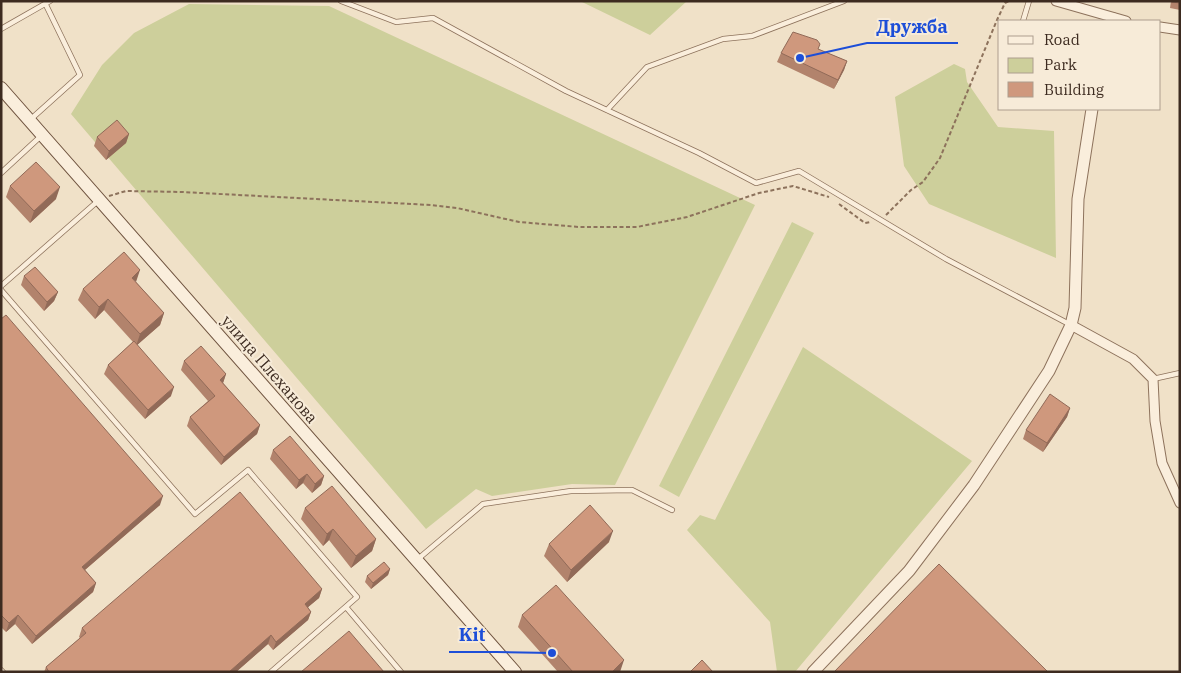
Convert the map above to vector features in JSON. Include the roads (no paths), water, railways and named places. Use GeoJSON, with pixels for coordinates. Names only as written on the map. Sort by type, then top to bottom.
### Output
{"type":"FeatureCollection","features":[{"type":"Feature","properties":{"kind":"main road","name":"улица Плеханова"},"geometry":{"type":"LineString","coordinates":[[1,88],[515,672]]}},
{"type":"Feature","properties":{"kind":"street"},"geometry":{"type":"LineString","coordinates":[[1056,1],[1114,20]]}},
{"type":"Feature","properties":{"kind":"street"},"geometry":{"type":"LineString","coordinates":[[1161,27],[1180,30]]}},
{"type":"Feature","properties":{"kind":"street"},"geometry":{"type":"LineString","coordinates":[[813,672],[909,571],[974,485],[1049,371],[1070,325],[1075,308],[1078,199],[1092,110]]}},
{"type":"Feature","properties":{"kind":"street"},"geometry":{"type":"LineString","coordinates":[[1070,325],[1133,359],[1153,379],[1155,421],[1162,463],[1180,502]]}},
{"type":"Feature","properties":{"kind":"lane"},"geometry":{"type":"LineString","coordinates":[[1,30],[50,1]]}},
{"type":"Feature","properties":{"kind":"lane"},"geometry":{"type":"LineString","coordinates":[[341,1],[396,22],[434,18],[566,90],[699,153],[756,183],[799,172],[946,259],[1070,325]]}},
{"type":"Feature","properties":{"kind":"lane"},"geometry":{"type":"LineString","coordinates":[[607,110],[647,67],[723,39],[752,36],[844,1]]}},
{"type":"Feature","properties":{"kind":"lane"},"geometry":{"type":"LineString","coordinates":[[1023,20],[1029,1]]}},
{"type":"Feature","properties":{"kind":"lane"},"geometry":{"type":"LineString","coordinates":[[30,120],[80,75],[46,5]]}},
{"type":"Feature","properties":{"kind":"lane"},"geometry":{"type":"LineString","coordinates":[[1,173],[42,135]]}},
{"type":"Feature","properties":{"kind":"lane"},"geometry":{"type":"LineString","coordinates":[[1,286],[100,200]]}},
{"type":"Feature","properties":{"kind":"lane"},"geometry":{"type":"LineString","coordinates":[[1,290],[195,514],[248,470],[357,597],[270,672]]}},
{"type":"Feature","properties":{"kind":"lane"},"geometry":{"type":"LineString","coordinates":[[1153,379],[1180,373]]}},
{"type":"Feature","properties":{"kind":"lane"},"geometry":{"type":"LineString","coordinates":[[417,560],[483,504],[571,491],[632,490],[672,510]]}},
{"type":"Feature","properties":{"kind":"lane"},"geometry":{"type":"LineString","coordinates":[[346,607],[401,672]]}},
{"type":"Feature","properties":{"kind":"place","name":"Дружба"},"geometry":{"type":"Point","coordinates":[800,58]}},
{"type":"Feature","properties":{"kind":"place","name":"Kit"},"geometry":{"type":"Point","coordinates":[552,653]}}]}
